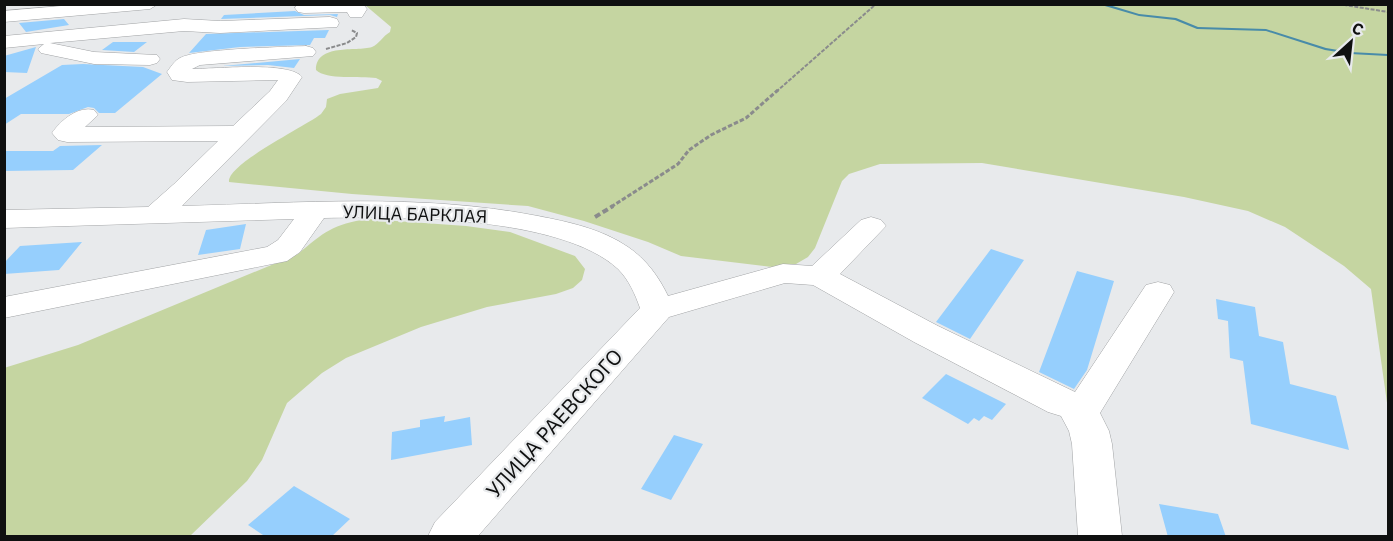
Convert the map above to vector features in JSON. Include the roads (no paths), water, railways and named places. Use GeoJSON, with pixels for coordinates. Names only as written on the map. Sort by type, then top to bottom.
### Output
{"type":"FeatureCollection","features":[{"type":"Feature","properties":{"kind":"street"},"geometry":{"type":"LineString","coordinates":[[4,17],[150,4]]}},
{"type":"Feature","properties":{"kind":"street"},"geometry":{"type":"LineString","coordinates":[[119,7],[133,12],[189,14],[348,7],[358,9],[356,13]]}},
{"type":"Feature","properties":{"kind":"street"},"geometry":{"type":"LineString","coordinates":[[12,41],[189,14],[213,27],[330,23]]}},
{"type":"Feature","properties":{"kind":"street"},"geometry":{"type":"LineString","coordinates":[[4,23],[38,21]]}},
{"type":"Feature","properties":{"kind":"street"},"geometry":{"type":"LineString","coordinates":[[12,41],[69,54],[119,59],[150,59]]}},
{"type":"Feature","properties":{"kind":"street"},"geometry":{"type":"LineString","coordinates":[[154,216],[184,190],[278,96],[291,77],[281,74],[180,75],[178,72],[186,62],[196,59],[306,52]]}},
{"type":"Feature","properties":{"kind":"street"},"geometry":{"type":"LineString","coordinates":[[44,67],[69,54]]}},
{"type":"Feature","properties":{"kind":"street"},"geometry":{"type":"LineString","coordinates":[[94,77],[119,59]]}},
{"type":"Feature","properties":{"kind":"street"},"geometry":{"type":"LineString","coordinates":[[86,115],[64,134],[239,133]]}},
{"type":"Feature","properties":{"kind":"street"},"geometry":{"type":"LineString","coordinates":[[4,308],[276,254],[289,246],[315,211]]}},
{"type":"Feature","properties":{"kind":"street","name":"УЛИЦА БАРКЛАЯ"},"geometry":{"type":"LineString","coordinates":[[4,219],[315,211],[436,211],[517,219],[573,233],[609,248],[635,266],[648,286],[657,310]]}},
{"type":"Feature","properties":{"kind":"street"},"geometry":{"type":"LineString","coordinates":[[820,276],[871,226]]}},
{"type":"Feature","properties":{"kind":"street"},"geometry":{"type":"LineString","coordinates":[[657,310],[783,273],[820,276],[926,334],[1062,402],[1075,406],[1088,403],[1158,292]]}},
{"type":"Feature","properties":{"kind":"street","name":"УЛИЦА РАЕВСКОГО"},"geometry":{"type":"LineString","coordinates":[[451,537],[657,310]]}},
{"type":"Feature","properties":{"kind":"street"},"geometry":{"type":"LineString","coordinates":[[1075,406],[1089,430],[1100,537]]}},
{"type":"Feature","properties":{"kind":"waterway"},"geometry":{"type":"LineString","coordinates":[[1100,4],[1139,15],[1176,19],[1197,28],[1266,30],[1325,49],[1388,55]]}}]}
